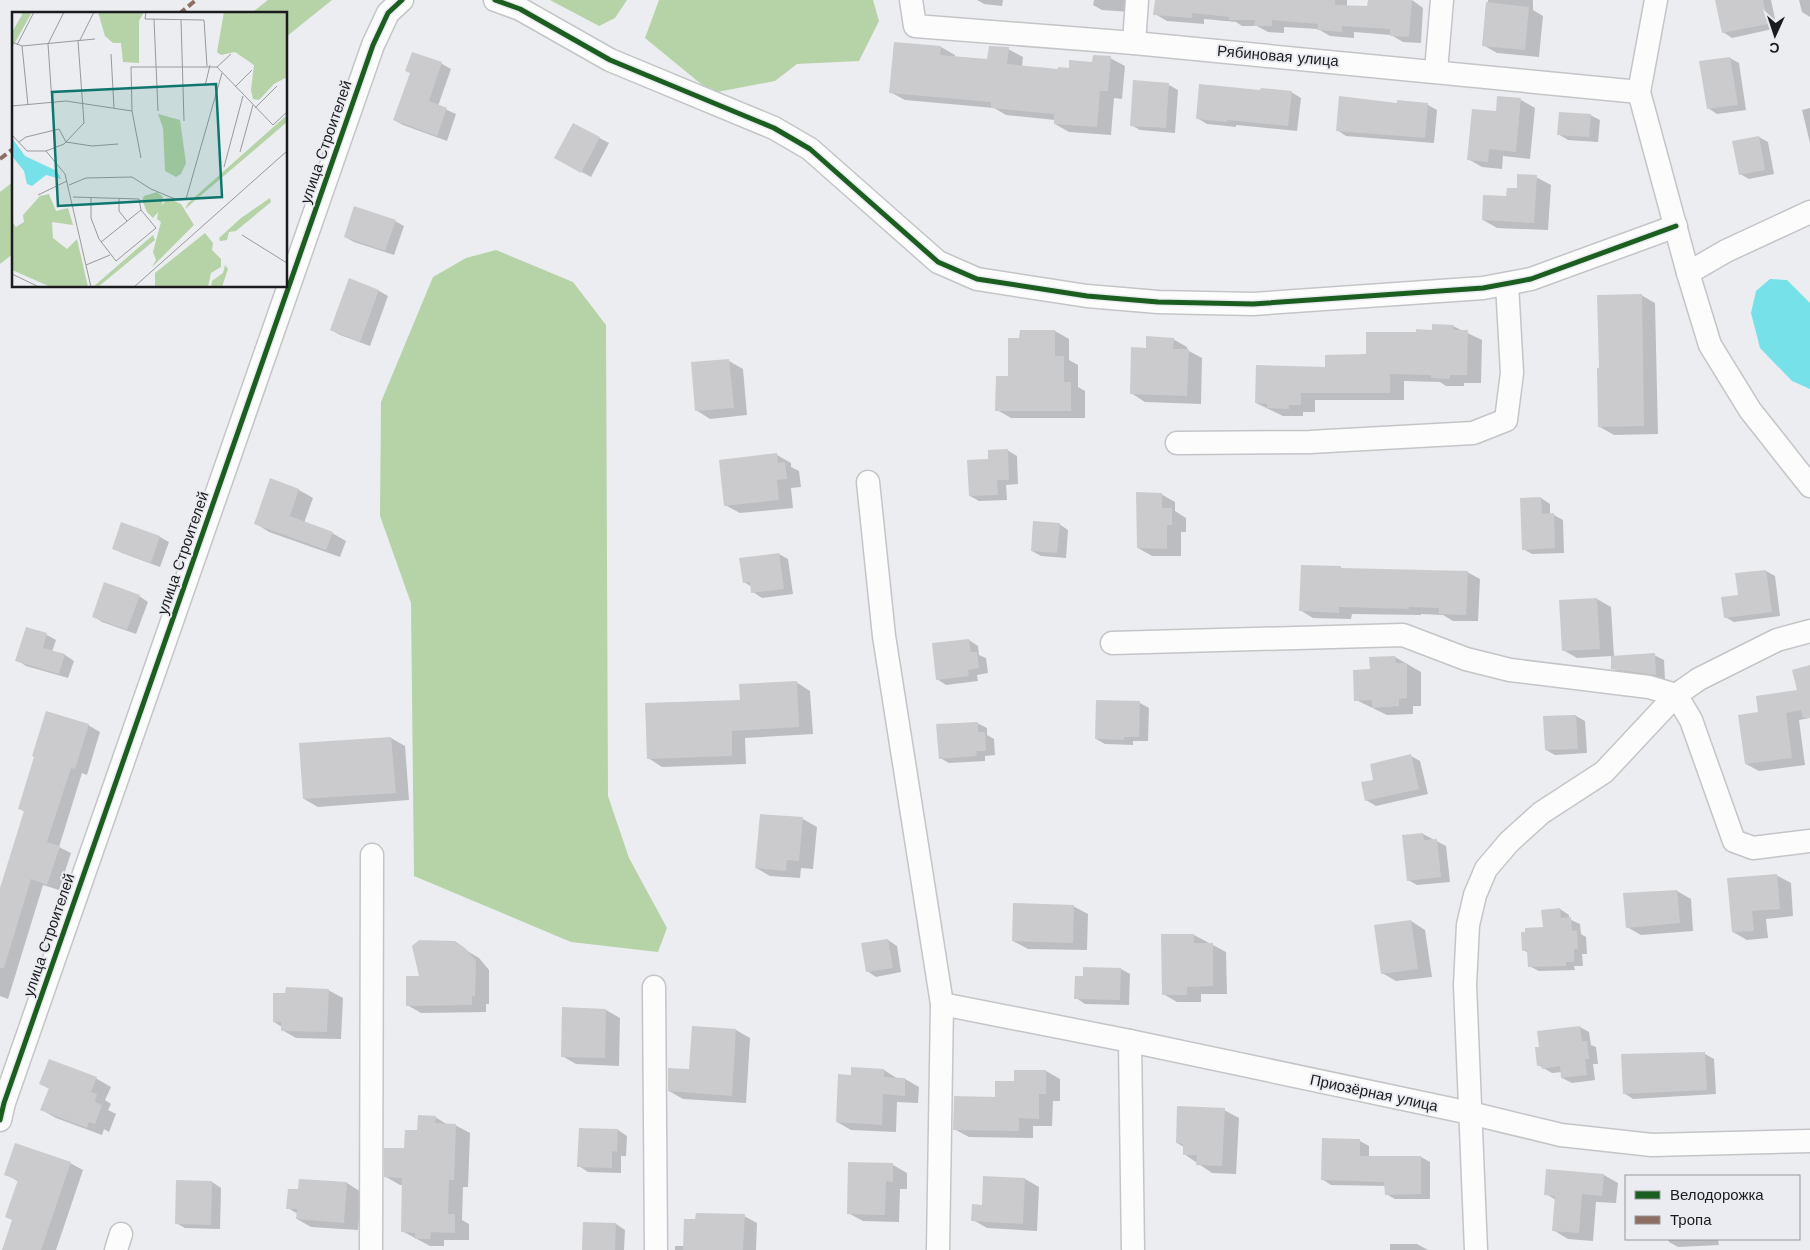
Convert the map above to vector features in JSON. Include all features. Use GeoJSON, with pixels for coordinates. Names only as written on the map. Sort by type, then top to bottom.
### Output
{"type":"FeatureCollection","features":[{"type":"Feature","properties":{"kind":"street","name":"улица Строителей"},"geometry":{"type":"LineString","coordinates":[[0,1120],[4,1103],[373,45],[388,13],[402,0]]}},
{"type":"Feature","properties":{"kind":"street"},"geometry":{"type":"LineString","coordinates":[[495,0],[520,9],[610,60],[781,132],[810,149],[938,262],[977,279],[1087,296],[1158,302],[1253,304],[1482,288],[1531,280],[1676,226]]}},
{"type":"Feature","properties":{"kind":"street","name":"Рябиновая улица"},"geometry":{"type":"LineString","coordinates":[[911,0],[915,26],[1134,43],[1639,92]]}},
{"type":"Feature","properties":{"kind":"street"},"geometry":{"type":"LineString","coordinates":[[1134,43],[1137,0]]}},
{"type":"Feature","properties":{"kind":"street"},"geometry":{"type":"LineString","coordinates":[[1436,71],[1442,0]]}},
{"type":"Feature","properties":{"kind":"street"},"geometry":{"type":"LineString","coordinates":[[1656,0],[1639,92],[1688,273],[1710,345],[1750,410],[1810,486]]}},
{"type":"Feature","properties":{"kind":"street"},"geometry":{"type":"LineString","coordinates":[[1688,273],[1726,251],[1810,212]]}},
{"type":"Feature","properties":{"kind":"street"},"geometry":{"type":"LineString","coordinates":[[1177,443],[1310,442],[1473,433],[1506,420],[1512,373],[1507,284]]}},
{"type":"Feature","properties":{"kind":"street"},"geometry":{"type":"LineString","coordinates":[[868,482],[884,636],[942,1004],[938,1250]]}},
{"type":"Feature","properties":{"kind":"street"},"geometry":{"type":"LineString","coordinates":[[1476,1250],[1465,985],[1468,925],[1475,895],[1486,869],[1509,842],[1541,813],[1604,772],[1676,695],[1698,679],[1777,640],[1810,631]]}},
{"type":"Feature","properties":{"kind":"street"},"geometry":{"type":"LineString","coordinates":[[1112,643],[1403,635],[1466,659],[1510,670],[1649,687],[1676,695],[1690,720],[1734,841],[1753,848],[1810,841]]}},
{"type":"Feature","properties":{"kind":"street"},"geometry":{"type":"LineString","coordinates":[[371,1250],[372,855]]}},
{"type":"Feature","properties":{"kind":"street"},"geometry":{"type":"LineString","coordinates":[[654,988],[656,1250]]}},
{"type":"Feature","properties":{"kind":"street","name":"Приозёрная улица"},"geometry":{"type":"LineString","coordinates":[[942,1004],[1130,1041],[1470,1113],[1561,1135],[1652,1145],[1810,1141]]}},
{"type":"Feature","properties":{"kind":"street"},"geometry":{"type":"LineString","coordinates":[[1130,1041],[1132,1250]]}},
{"type":"Feature","properties":{"kind":"green space"},"geometry":{"type":"Polygon","coordinates":[[[268,0],[332,0],[288,35],[288,12],[253,12],[268,0]]]}},
{"type":"Feature","properties":{"kind":"green space"},"geometry":{"type":"Polygon","coordinates":[[[550,0],[627,0],[615,18],[599,26],[550,0]]]}},
{"type":"Feature","properties":{"kind":"green space"},"geometry":{"type":"Polygon","coordinates":[[[659,0],[873,0],[879,21],[859,61],[797,64],[775,81],[712,93],[645,38],[659,0]]]}},
{"type":"Feature","properties":{"kind":"green space"},"geometry":{"type":"Polygon","coordinates":[[[12,183],[12,255],[0,264],[0,192],[12,183]]]}},
{"type":"Feature","properties":{"kind":"green space"},"geometry":{"type":"Polygon","coordinates":[[[496,250],[573,282],[606,325],[608,796],[629,858],[667,928],[658,952],[571,942],[414,876],[411,603],[380,516],[381,402],[433,277],[466,258],[496,250]]]}},
{"type":"Feature","properties":{"kind":"water"},"geometry":{"type":"Polygon","coordinates":[[[1770,279],[1787,280],[1810,303],[1810,389],[1792,381],[1760,348],[1751,313],[1756,291],[1770,279]]]}},
{"type":"Feature","properties":{"kind":"building"},"geometry":{"type":"Polygon","coordinates":[[[1155,0],[1335,0],[1335,5],[1367,6],[1368,0],[1412,0],[1409,37],[1390,36],[1390,29],[1342,26],[1342,32],[1317,30],[1318,24],[1272,20],[1272,26],[1254,26],[1255,20],[1229,20],[1229,17],[1192,13],[1192,18],[1153,15],[1155,0]]]}},
{"type":"Feature","properties":{"kind":"building"},"geometry":{"type":"Polygon","coordinates":[[[1715,0],[1763,0],[1768,24],[1722,33],[1715,0]]]}},
{"type":"Feature","properties":{"kind":"building"},"geometry":{"type":"Polygon","coordinates":[[[1486,2],[1529,7],[1525,50],[1482,46],[1486,2]]]}},
{"type":"Feature","properties":{"kind":"building"},"geometry":{"type":"Polygon","coordinates":[[[894,42],[941,46],[940,55],[987,59],[989,46],[1009,47],[1007,64],[1058,69],[1058,67],[1069,68],[1069,60],[1092,62],[1093,55],[1111,56],[1108,91],[1100,91],[1097,127],[1054,124],[1054,114],[991,108],[991,102],[889,93],[894,42]]]}},
{"type":"Feature","properties":{"kind":"building"},"geometry":{"type":"Polygon","coordinates":[[[412,52],[442,62],[429,101],[447,108],[437,136],[393,120],[410,73],[405,71],[412,52]]]}},
{"type":"Feature","properties":{"kind":"building"},"geometry":{"type":"Polygon","coordinates":[[[1730,57],[1738,105],[1707,109],[1699,61],[1730,57]]]}},
{"type":"Feature","properties":{"kind":"building"},"geometry":{"type":"Polygon","coordinates":[[[1133,80],[1169,83],[1166,128],[1130,126],[1133,80]]]}},
{"type":"Feature","properties":{"kind":"building"},"geometry":{"type":"Polygon","coordinates":[[[1199,84],[1292,91],[1288,126],[1196,119],[1199,84]]]}},
{"type":"Feature","properties":{"kind":"building"},"geometry":{"type":"Polygon","coordinates":[[[1339,96],[1397,103],[1397,100],[1428,103],[1425,138],[1336,131],[1339,96]]]}},
{"type":"Feature","properties":{"kind":"building"},"geometry":{"type":"Polygon","coordinates":[[[1497,96],[1521,98],[1516,152],[1489,149],[1488,162],[1467,160],[1472,109],[1496,111],[1497,96]]]}},
{"type":"Feature","properties":{"kind":"building"},"geometry":{"type":"Polygon","coordinates":[[[1559,112],[1591,114],[1589,137],[1557,135],[1559,112]]]}},
{"type":"Feature","properties":{"kind":"building"},"geometry":{"type":"Polygon","coordinates":[[[573,123],[600,137],[581,173],[554,158],[573,123]]]}},
{"type":"Feature","properties":{"kind":"building"},"geometry":{"type":"Polygon","coordinates":[[[1759,136],[1765,170],[1739,175],[1732,141],[1759,136]]]}},
{"type":"Feature","properties":{"kind":"building"},"geometry":{"type":"Polygon","coordinates":[[[1517,174],[1537,175],[1534,223],[1482,220],[1483,195],[1506,196],[1507,188],[1517,188],[1517,174]]]}},
{"type":"Feature","properties":{"kind":"building"},"geometry":{"type":"Polygon","coordinates":[[[354,206],[396,220],[385,251],[344,237],[354,206]]]}},
{"type":"Feature","properties":{"kind":"building"},"geometry":{"type":"Polygon","coordinates":[[[349,278],[379,290],[360,342],[330,330],[349,278]]]}},
{"type":"Feature","properties":{"kind":"building"},"geometry":{"type":"Polygon","coordinates":[[[1642,294],[1644,426],[1598,427],[1597,295],[1642,294]]]}},
{"type":"Feature","properties":{"kind":"building"},"geometry":{"type":"Polygon","coordinates":[[[1432,324],[1454,325],[1453,330],[1468,330],[1467,375],[1450,375],[1450,379],[1431,378],[1431,375],[1390,374],[1390,393],[1301,393],[1301,405],[1289,405],[1289,409],[1267,408],[1267,404],[1255,403],[1256,365],[1325,367],[1325,355],[1366,354],[1366,332],[1416,332],[1416,329],[1432,330],[1432,324]]]}},
{"type":"Feature","properties":{"kind":"building"},"geometry":{"type":"Polygon","coordinates":[[[1020,330],[1055,330],[1055,356],[1064,356],[1064,382],[1071,382],[1071,411],[995,411],[996,376],[1008,376],[1008,338],[1019,338],[1020,330]]]}},
{"type":"Feature","properties":{"kind":"building"},"geometry":{"type":"Polygon","coordinates":[[[1146,336],[1174,338],[1173,349],[1189,349],[1187,396],[1130,394],[1131,347],[1146,348],[1146,336]]]}},
{"type":"Feature","properties":{"kind":"building"},"geometry":{"type":"Polygon","coordinates":[[[729,359],[734,408],[695,411],[691,362],[729,359]]]}},
{"type":"Feature","properties":{"kind":"building"},"geometry":{"type":"Polygon","coordinates":[[[1008,449],[1009,480],[997,480],[998,495],[969,496],[967,460],[988,459],[988,450],[1008,449]]]}},
{"type":"Feature","properties":{"kind":"building"},"geometry":{"type":"Polygon","coordinates":[[[777,453],[778,463],[785,462],[787,479],[777,480],[779,500],[724,506],[719,460],[777,453]]]}},
{"type":"Feature","properties":{"kind":"building"},"geometry":{"type":"Polygon","coordinates":[[[270,478],[299,489],[290,516],[333,532],[326,550],[254,524],[270,478]]]}},
{"type":"Feature","properties":{"kind":"building"},"geometry":{"type":"Polygon","coordinates":[[[1136,492],[1162,493],[1162,508],[1172,508],[1172,525],[1167,525],[1167,549],[1137,548],[1136,492]]]}},
{"type":"Feature","properties":{"kind":"building"},"geometry":{"type":"Polygon","coordinates":[[[1541,497],[1542,514],[1554,513],[1555,548],[1522,550],[1520,498],[1541,497]]]}},
{"type":"Feature","properties":{"kind":"building"},"geometry":{"type":"Polygon","coordinates":[[[1033,521],[1060,523],[1057,553],[1031,551],[1033,521]]]}},
{"type":"Feature","properties":{"kind":"building"},"geometry":{"type":"Polygon","coordinates":[[[121,522],[160,536],[151,563],[112,549],[121,522]]]}},
{"type":"Feature","properties":{"kind":"building"},"geometry":{"type":"Polygon","coordinates":[[[779,553],[784,589],[751,593],[750,582],[743,583],[739,558],[779,553]]]}},
{"type":"Feature","properties":{"kind":"building"},"geometry":{"type":"Polygon","coordinates":[[[1301,565],[1341,566],[1341,568],[1468,571],[1466,615],[1439,614],[1439,608],[1409,607],[1409,609],[1339,607],[1339,613],[1299,611],[1301,565]]]}},
{"type":"Feature","properties":{"kind":"building"},"geometry":{"type":"Polygon","coordinates":[[[1766,570],[1772,612],[1724,618],[1721,597],[1738,595],[1735,573],[1766,570]]]}},
{"type":"Feature","properties":{"kind":"building"},"geometry":{"type":"Polygon","coordinates":[[[104,582],[140,595],[127,630],[92,617],[104,582]]]}},
{"type":"Feature","properties":{"kind":"building"},"geometry":{"type":"Polygon","coordinates":[[[1597,598],[1600,649],[1562,651],[1559,600],[1597,598]]]}},
{"type":"Feature","properties":{"kind":"building"},"geometry":{"type":"Polygon","coordinates":[[[26,627],[47,633],[43,648],[65,654],[59,674],[15,661],[26,627]]]}},
{"type":"Feature","properties":{"kind":"building"},"geometry":{"type":"Polygon","coordinates":[[[969,639],[971,652],[977,652],[979,668],[968,670],[969,676],[936,680],[932,643],[969,639]]]}},
{"type":"Feature","properties":{"kind":"building"},"geometry":{"type":"Polygon","coordinates":[[[1655,653],[1656,675],[1611,669],[1611,656],[1655,653]]]}},
{"type":"Feature","properties":{"kind":"building"},"geometry":{"type":"Polygon","coordinates":[[[1395,656],[1396,663],[1407,663],[1407,698],[1399,699],[1399,706],[1372,708],[1372,700],[1354,701],[1353,670],[1370,669],[1369,657],[1395,656]]]}},
{"type":"Feature","properties":{"kind":"building"},"geometry":{"type":"Polygon","coordinates":[[[1810,665],[1810,718],[1803,718],[1801,710],[1786,713],[1792,758],[1745,764],[1738,715],[1758,712],[1756,696],[1797,690],[1792,670],[1810,665]]]}},
{"type":"Feature","properties":{"kind":"building"},"geometry":{"type":"Polygon","coordinates":[[[797,681],[799,727],[732,731],[732,756],[647,759],[645,703],[740,700],[739,684],[797,681]]]}},
{"type":"Feature","properties":{"kind":"building"},"geometry":{"type":"Polygon","coordinates":[[[1096,700],[1140,701],[1139,737],[1124,737],[1124,740],[1095,739],[1096,700]]]}},
{"type":"Feature","properties":{"kind":"building"},"geometry":{"type":"Polygon","coordinates":[[[46,711],[89,724],[75,769],[71,768],[47,842],[60,846],[47,885],[31,879],[4,968],[0,968],[0,888],[24,811],[18,809],[46,711]]]}},
{"type":"Feature","properties":{"kind":"building"},"geometry":{"type":"Polygon","coordinates":[[[1576,715],[1578,749],[1545,750],[1543,716],[1576,715]]]}},
{"type":"Feature","properties":{"kind":"building"},"geometry":{"type":"Polygon","coordinates":[[[978,722],[978,732],[985,732],[986,751],[976,751],[977,756],[939,759],[936,724],[978,722]]]}},
{"type":"Feature","properties":{"kind":"building"},"geometry":{"type":"Polygon","coordinates":[[[391,737],[396,793],[303,799],[299,743],[391,737]]]}},
{"type":"Feature","properties":{"kind":"building"},"geometry":{"type":"Polygon","coordinates":[[[1411,754],[1419,789],[1365,801],[1361,782],[1373,780],[1370,764],[1411,754]]]}},
{"type":"Feature","properties":{"kind":"building"},"geometry":{"type":"Polygon","coordinates":[[[760,814],[803,817],[799,861],[787,860],[786,871],[755,868],[760,814]]]}},
{"type":"Feature","properties":{"kind":"building"},"geometry":{"type":"Polygon","coordinates":[[[1423,833],[1424,840],[1437,839],[1441,877],[1407,881],[1402,835],[1423,833]]]}},
{"type":"Feature","properties":{"kind":"building"},"geometry":{"type":"Polygon","coordinates":[[[1777,874],[1780,909],[1752,911],[1754,931],[1732,932],[1727,878],[1777,874]]]}},
{"type":"Feature","properties":{"kind":"building"},"geometry":{"type":"Polygon","coordinates":[[[1677,890],[1680,923],[1626,928],[1623,893],[1677,890]]]}},
{"type":"Feature","properties":{"kind":"building"},"geometry":{"type":"Polygon","coordinates":[[[1013,903],[1074,905],[1073,943],[1012,941],[1013,903]]]}},
{"type":"Feature","properties":{"kind":"building"},"geometry":{"type":"Polygon","coordinates":[[[1560,908],[1561,918],[1571,917],[1572,931],[1577,930],[1578,949],[1574,949],[1574,962],[1566,962],[1566,966],[1528,967],[1527,950],[1522,951],[1521,932],[1525,932],[1525,928],[1543,927],[1541,910],[1560,908]]]}},
{"type":"Feature","properties":{"kind":"building"},"geometry":{"type":"Polygon","coordinates":[[[1411,920],[1418,969],[1381,974],[1374,925],[1411,920]]]}},
{"type":"Feature","properties":{"kind":"building"},"geometry":{"type":"Polygon","coordinates":[[[1161,934],[1194,934],[1194,943],[1213,943],[1213,986],[1187,987],[1187,995],[1162,995],[1161,934]]]}},
{"type":"Feature","properties":{"kind":"building"},"geometry":{"type":"Polygon","coordinates":[[[888,939],[893,968],[866,972],[861,943],[888,939]]]}},
{"type":"Feature","properties":{"kind":"building"},"geometry":{"type":"Polygon","coordinates":[[[419,940],[455,941],[465,948],[476,961],[475,996],[472,996],[472,1005],[406,1006],[406,976],[419,976],[412,946],[419,940]]]}},
{"type":"Feature","properties":{"kind":"building"},"geometry":{"type":"Polygon","coordinates":[[[1083,967],[1121,968],[1120,1000],[1074,999],[1075,976],[1083,976],[1083,967]]]}},
{"type":"Feature","properties":{"kind":"building"},"geometry":{"type":"Polygon","coordinates":[[[286,987],[329,989],[327,1032],[281,1031],[281,1022],[273,1022],[273,993],[285,993],[286,987]]]}},
{"type":"Feature","properties":{"kind":"building"},"geometry":{"type":"Polygon","coordinates":[[[562,1007],[606,1009],[605,1058],[561,1057],[562,1007]]]}},
{"type":"Feature","properties":{"kind":"building"},"geometry":{"type":"Polygon","coordinates":[[[692,1026],[736,1029],[732,1096],[668,1091],[668,1068],[689,1069],[692,1026]]]}},
{"type":"Feature","properties":{"kind":"building"},"geometry":{"type":"Polygon","coordinates":[[[1580,1026],[1582,1041],[1587,1041],[1589,1059],[1585,1059],[1587,1075],[1561,1078],[1560,1066],[1542,1069],[1541,1065],[1537,1066],[1535,1047],[1539,1047],[1537,1031],[1580,1026]]]}},
{"type":"Feature","properties":{"kind":"building"},"geometry":{"type":"Polygon","coordinates":[[[1705,1052],[1707,1090],[1623,1094],[1621,1054],[1705,1052]]]}},
{"type":"Feature","properties":{"kind":"building"},"geometry":{"type":"Polygon","coordinates":[[[49,1059],[97,1077],[91,1092],[97,1094],[95,1102],[102,1105],[95,1124],[89,1122],[87,1128],[40,1110],[49,1088],[39,1084],[49,1059]]]}},
{"type":"Feature","properties":{"kind":"building"},"geometry":{"type":"Polygon","coordinates":[[[851,1067],[884,1069],[884,1077],[905,1078],[905,1096],[883,1094],[882,1125],[836,1122],[838,1074],[851,1075],[851,1067]]]}},
{"type":"Feature","properties":{"kind":"building"},"geometry":{"type":"Polygon","coordinates":[[[1014,1070],[1046,1070],[1046,1094],[1039,1094],[1039,1119],[1019,1118],[1019,1131],[953,1130],[954,1096],[995,1097],[995,1081],[1014,1081],[1014,1070]]]}},
{"type":"Feature","properties":{"kind":"building"},"geometry":{"type":"Polygon","coordinates":[[[1177,1106],[1225,1108],[1222,1166],[1196,1165],[1197,1155],[1183,1155],[1183,1144],[1176,1143],[1177,1106]]]}},
{"type":"Feature","properties":{"kind":"building"},"geometry":{"type":"Polygon","coordinates":[[[418,1115],[436,1116],[435,1123],[456,1124],[454,1180],[449,1180],[448,1214],[455,1214],[455,1233],[431,1232],[430,1239],[415,1239],[415,1233],[401,1232],[402,1178],[384,1177],[384,1148],[404,1148],[405,1130],[417,1130],[418,1115]]]}},
{"type":"Feature","properties":{"kind":"building"},"geometry":{"type":"Polygon","coordinates":[[[579,1128],[618,1129],[617,1152],[612,1151],[612,1168],[577,1167],[579,1128]]]}},
{"type":"Feature","properties":{"kind":"building"},"geometry":{"type":"Polygon","coordinates":[[[1322,1138],[1360,1139],[1360,1156],[1421,1156],[1421,1194],[1385,1195],[1384,1182],[1321,1180],[1322,1138]]]}},
{"type":"Feature","properties":{"kind":"building"},"geometry":{"type":"Polygon","coordinates":[[[15,1143],[71,1162],[41,1250],[2,1250],[12,1220],[5,1217],[18,1180],[4,1175],[15,1143]]]}},
{"type":"Feature","properties":{"kind":"building"},"geometry":{"type":"Polygon","coordinates":[[[848,1162],[893,1163],[893,1182],[886,1181],[885,1215],[847,1214],[848,1162]]]}},
{"type":"Feature","properties":{"kind":"building"},"geometry":{"type":"Polygon","coordinates":[[[1546,1169],[1604,1174],[1602,1196],[1582,1194],[1579,1233],[1552,1231],[1555,1196],[1544,1195],[1546,1169]]]}},
{"type":"Feature","properties":{"kind":"building"},"geometry":{"type":"Polygon","coordinates":[[[983,1176],[1025,1178],[1023,1224],[971,1221],[972,1204],[982,1205],[983,1176]]]}},
{"type":"Feature","properties":{"kind":"building"},"geometry":{"type":"Polygon","coordinates":[[[299,1179],[347,1182],[344,1223],[296,1219],[297,1209],[286,1209],[288,1189],[298,1189],[299,1179]]]}},
{"type":"Feature","properties":{"kind":"building"},"geometry":{"type":"Polygon","coordinates":[[[176,1180],[212,1181],[211,1225],[175,1224],[176,1180]]]}},
{"type":"Feature","properties":{"kind":"building"},"geometry":{"type":"Polygon","coordinates":[[[696,1213],[745,1214],[743,1250],[683,1250],[684,1219],[695,1219],[696,1213]]]}},
{"type":"Feature","properties":{"kind":"building"},"geometry":{"type":"Polygon","coordinates":[[[583,1222],[616,1223],[615,1250],[582,1250],[583,1222]]]}},
{"type":"Feature","properties":{"kind":"marked path"},"geometry":{"type":"LineString","coordinates":[[181,12],[196,0]]}},
{"type":"Feature","properties":{"kind":"marked path"},"geometry":{"type":"LineString","coordinates":[[0,159],[12,150]]}},
{"type":"Feature","properties":{"kind":"cycle path"},"geometry":{"type":"LineString","coordinates":[[0,1120],[4,1103],[373,45],[388,13],[402,0]]}},
{"type":"Feature","properties":{"kind":"cycle path"},"geometry":{"type":"LineString","coordinates":[[495,0],[520,9],[610,60],[774,128],[810,149],[938,262],[977,279],[1087,296],[1158,302],[1253,304],[1483,288],[1531,279],[1676,226]]}}]}
